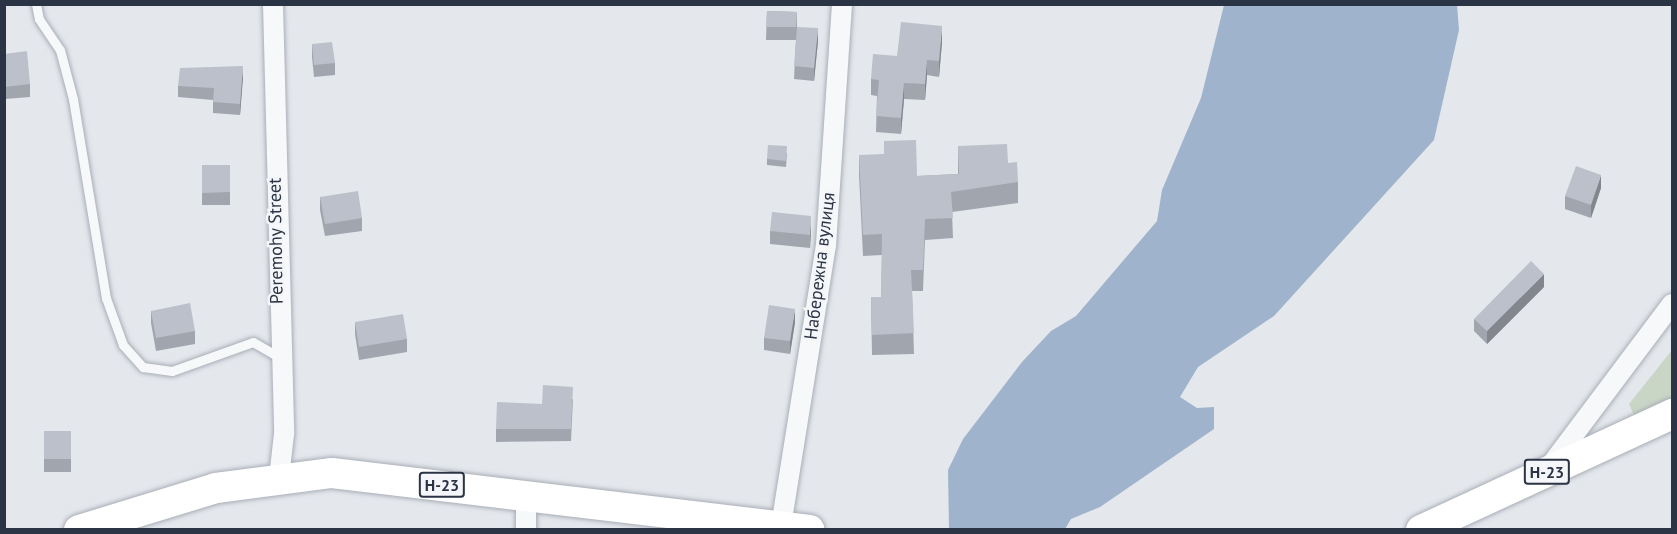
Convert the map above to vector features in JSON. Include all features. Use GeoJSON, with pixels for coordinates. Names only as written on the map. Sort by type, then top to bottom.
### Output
{"type":"FeatureCollection","features":[{"type":"Feature","properties":{"kind":"main road","name":"Н-23"},"geometry":{"type":"LineString","coordinates":[[1432,528],[1672,414]]}},
{"type":"Feature","properties":{"kind":"main road","name":"Н-23"},"geometry":{"type":"LineString","coordinates":[[79,530],[216,488],[279,478],[343,474],[810,530]]}},
{"type":"Feature","properties":{"kind":"street","name":"Peremohy Street"},"geometry":{"type":"LineString","coordinates":[[273,4],[282,359],[279,478]]}},
{"type":"Feature","properties":{"kind":"street","name":"Набережна вулиця"},"geometry":{"type":"LineString","coordinates":[[781,526],[826,245],[842,4]]}},
{"type":"Feature","properties":{"kind":"street"},"geometry":{"type":"LineString","coordinates":[[1544,473],[1672,303]]}},
{"type":"Feature","properties":{"kind":"street"},"geometry":{"type":"LineString","coordinates":[[526,497],[526,530]]}},
{"type":"Feature","properties":{"kind":"lane"},"geometry":{"type":"LineString","coordinates":[[36,4],[39,19],[60,50],[73,99],[106,298],[123,345],[143,367],[172,371],[253,342],[282,359]]}},
{"type":"Feature","properties":{"kind":"green space"},"geometry":{"type":"Polygon","coordinates":[[[1672,350],[1672,405],[1637,422],[1629,404],[1672,350]]]}},
{"type":"Feature","properties":{"kind":"water"},"geometry":{"type":"Polygon","coordinates":[[[1224,5],[1457,5],[1459,30],[1434,140],[1274,316],[1198,367],[1180,397],[1197,408],[1214,407],[1214,429],[1100,507],[1071,519],[1065,529],[949,529],[948,470],[963,439],[1022,362],[1051,331],[1076,316],[1157,221],[1162,190],[1201,98],[1224,5]]]}},
{"type":"Feature","properties":{"kind":"building"},"geometry":{"type":"Polygon","coordinates":[[[767,11],[797,12],[796,27],[766,27],[767,11]]]}},
{"type":"Feature","properties":{"kind":"building"},"geometry":{"type":"Polygon","coordinates":[[[901,22],[942,26],[939,61],[927,60],[925,84],[904,83],[901,118],[876,116],[879,80],[871,79],[873,54],[897,56],[901,22]]]}},
{"type":"Feature","properties":{"kind":"building"},"geometry":{"type":"Polygon","coordinates":[[[797,27],[818,28],[814,68],[794,66],[797,27]]]}},
{"type":"Feature","properties":{"kind":"building"},"geometry":{"type":"Polygon","coordinates":[[[332,42],[335,63],[314,65],[312,44],[332,42]]]}},
{"type":"Feature","properties":{"kind":"building"},"geometry":{"type":"Polygon","coordinates":[[[27,51],[30,84],[5,87],[4,54],[27,51]]]}},
{"type":"Feature","properties":{"kind":"building"},"geometry":{"type":"Polygon","coordinates":[[[243,66],[240,104],[213,102],[214,88],[178,86],[180,68],[243,66]]]}},
{"type":"Feature","properties":{"kind":"building"},"geometry":{"type":"Polygon","coordinates":[[[916,140],[917,176],[959,174],[958,146],[1007,144],[1008,163],[1017,162],[1018,182],[951,192],[953,218],[925,219],[923,270],[911,270],[914,333],[872,335],[871,297],[881,297],[882,234],[863,235],[859,155],[884,154],[884,141],[916,140]]]}},
{"type":"Feature","properties":{"kind":"building"},"geometry":{"type":"Polygon","coordinates":[[[768,145],[787,146],[786,161],[767,159],[768,145]]]}},
{"type":"Feature","properties":{"kind":"building"},"geometry":{"type":"Polygon","coordinates":[[[202,165],[230,165],[230,192],[202,193],[202,165]]]}},
{"type":"Feature","properties":{"kind":"building"},"geometry":{"type":"Polygon","coordinates":[[[1576,166],[1601,175],[1591,205],[1565,196],[1576,166]]]}},
{"type":"Feature","properties":{"kind":"building"},"geometry":{"type":"Polygon","coordinates":[[[358,191],[362,218],[325,224],[320,197],[358,191]]]}},
{"type":"Feature","properties":{"kind":"building"},"geometry":{"type":"Polygon","coordinates":[[[772,212],[811,216],[810,235],[770,231],[772,212]]]}},
{"type":"Feature","properties":{"kind":"building"},"geometry":{"type":"Polygon","coordinates":[[[1531,261],[1544,274],[1487,331],[1474,319],[1531,261]]]}},
{"type":"Feature","properties":{"kind":"building"},"geometry":{"type":"Polygon","coordinates":[[[190,303],[195,331],[156,338],[151,311],[190,303]]]}},
{"type":"Feature","properties":{"kind":"building"},"geometry":{"type":"Polygon","coordinates":[[[769,305],[795,309],[790,341],[764,338],[769,305]]]}},
{"type":"Feature","properties":{"kind":"building"},"geometry":{"type":"Polygon","coordinates":[[[403,314],[407,339],[359,347],[355,322],[403,314]]]}},
{"type":"Feature","properties":{"kind":"building"},"geometry":{"type":"Polygon","coordinates":[[[543,385],[573,387],[571,429],[496,429],[497,402],[542,404],[543,385]]]}},
{"type":"Feature","properties":{"kind":"building"},"geometry":{"type":"Polygon","coordinates":[[[44,431],[71,431],[71,459],[44,459],[44,431]]]}}]}
